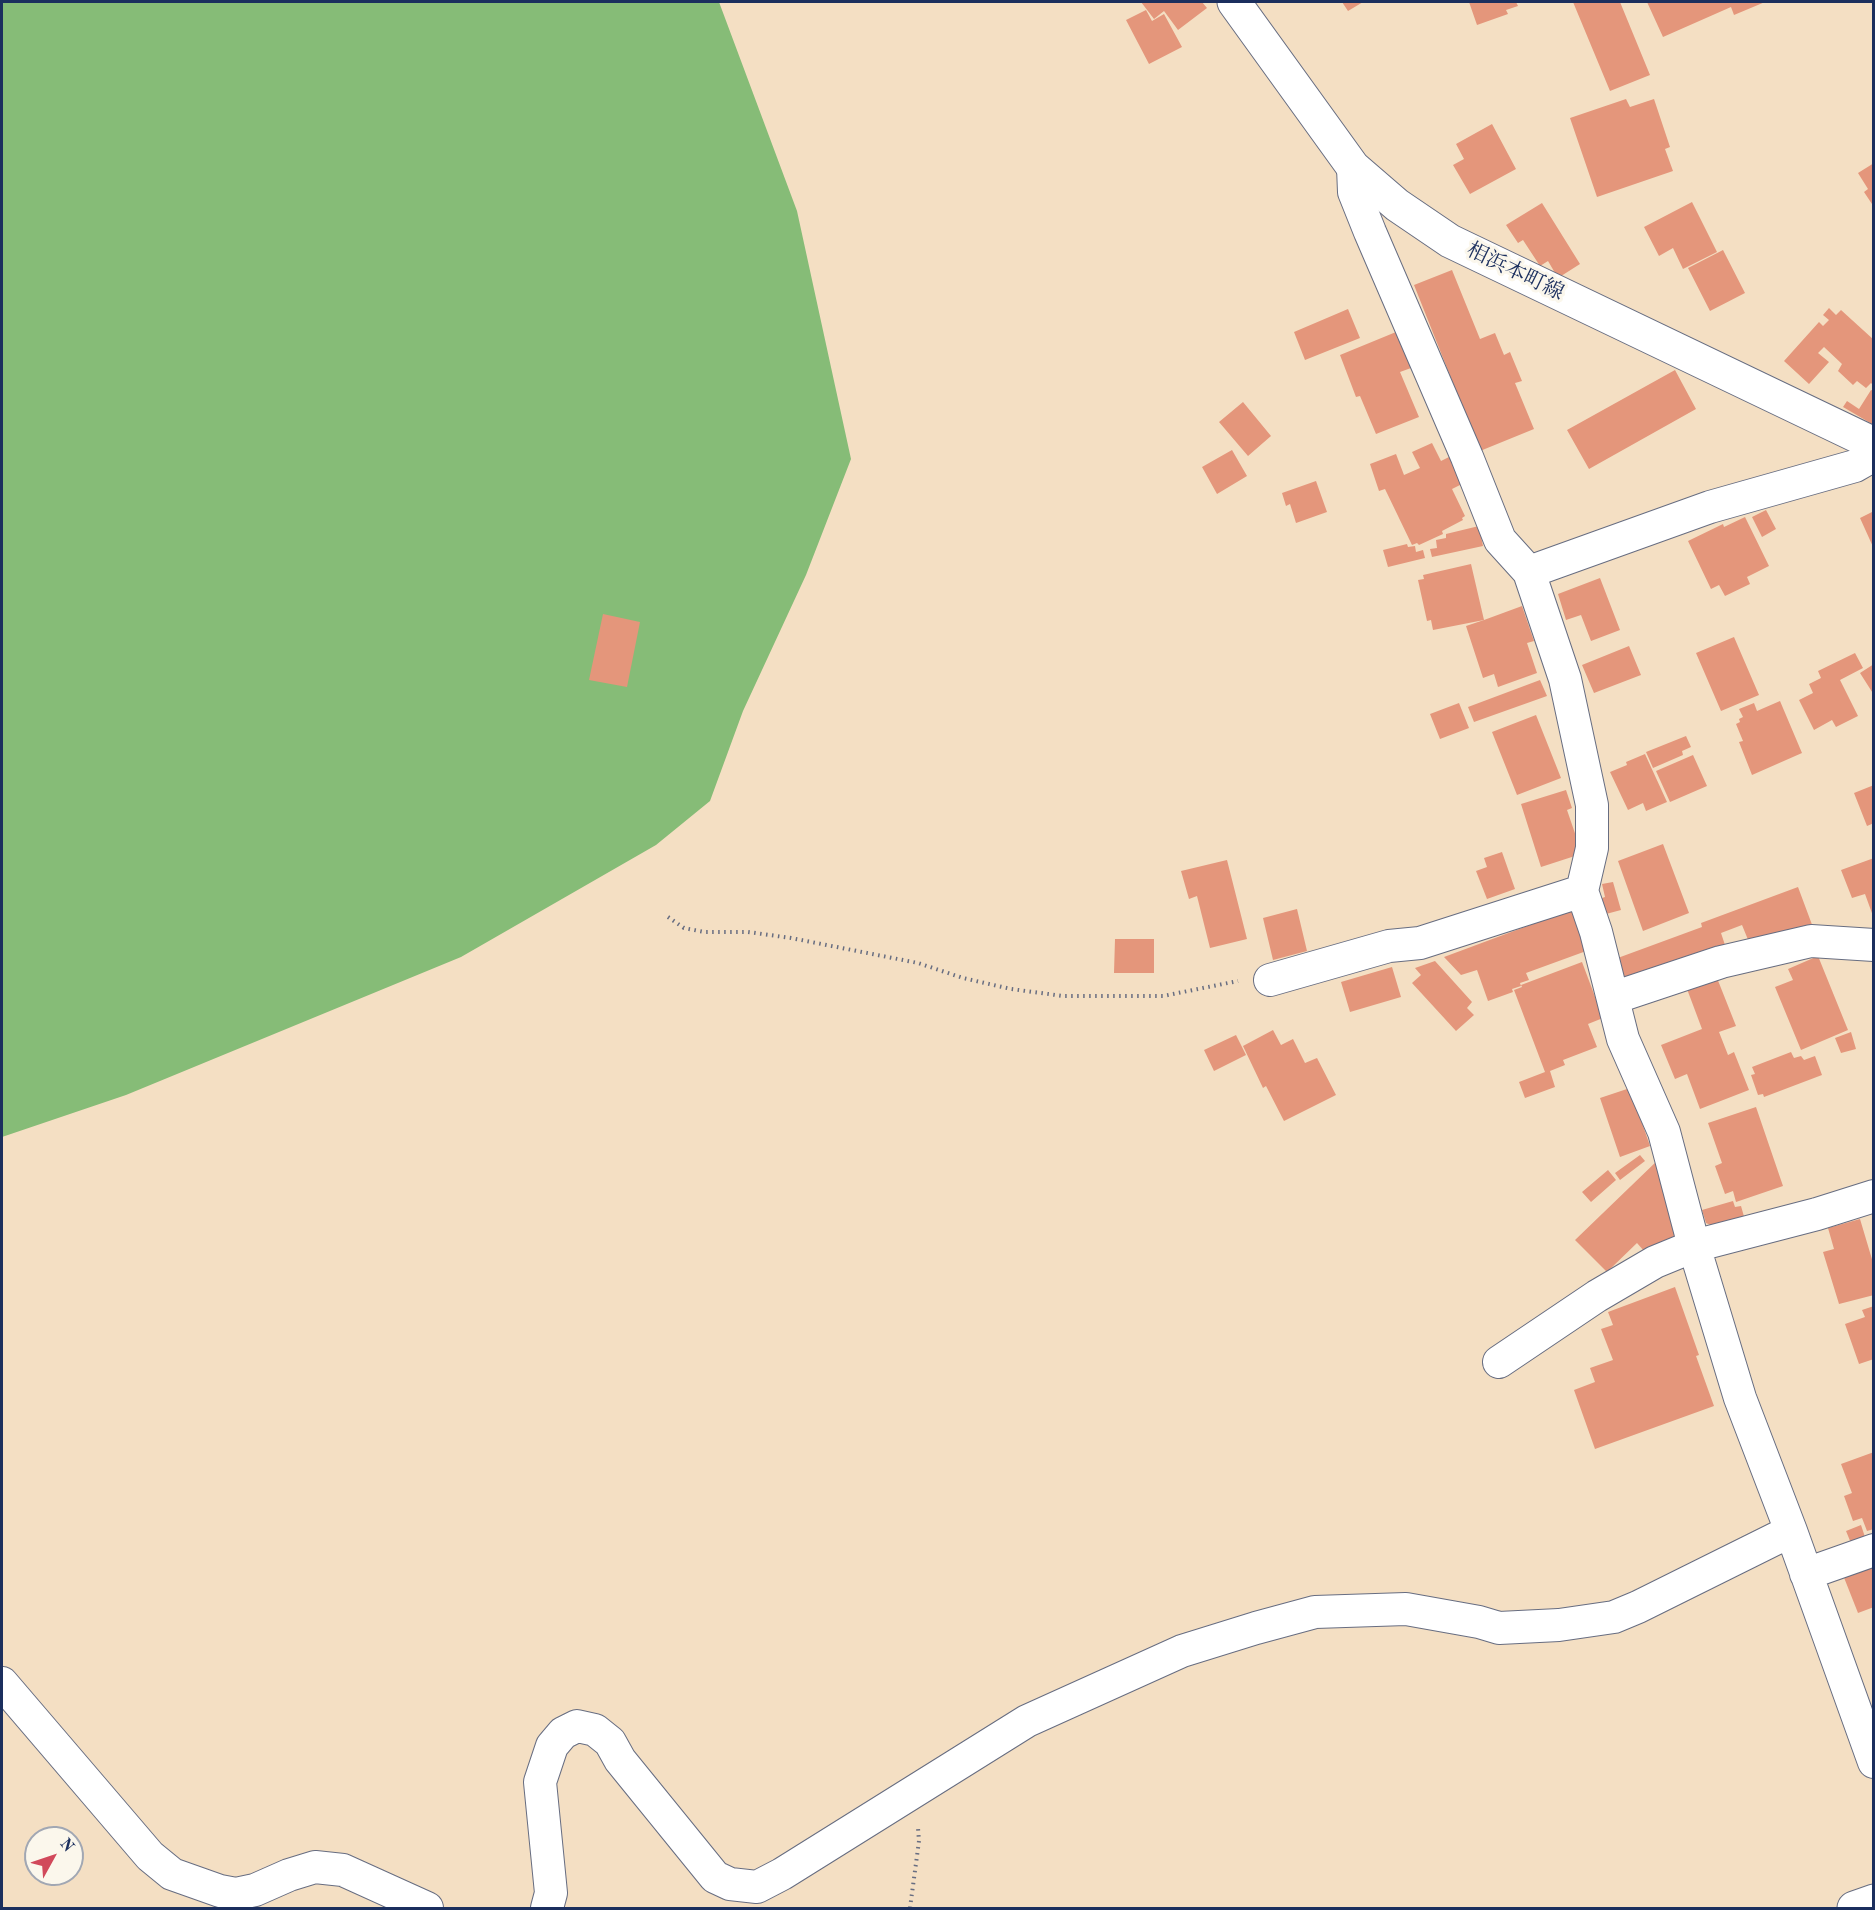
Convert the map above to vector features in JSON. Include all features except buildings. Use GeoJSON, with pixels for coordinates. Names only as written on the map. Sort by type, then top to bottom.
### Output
{"type":"FeatureCollection","features":[{"type":"Feature","properties":{"kind":"main road","name":"相浜本町線"},"geometry":{"type":"LineString","coordinates":[[1234,2],[1353,167],[1397,205],[1450,241],[1874,444]]}},
{"type":"Feature","properties":{"kind":"street"},"geometry":{"type":"LineString","coordinates":[[1353,167],[1354,192],[1370,232],[1467,457],[1500,540],[1529,572],[1565,679],[1592,805],[1593,848],[1582,891],[1596,932],[1623,1039],[1664,1132],[1694,1246],[1740,1398],[1791,1531],[1874,1762]]}},
{"type":"Feature","properties":{"kind":"street"},"geometry":{"type":"LineString","coordinates":[[1529,572],[1710,507],[1855,466],[1874,455]]}},
{"type":"Feature","properties":{"kind":"street"},"geometry":{"type":"LineString","coordinates":[[1270,980],[1389,946],[1420,943],[1582,891]]}},
{"type":"Feature","properties":{"kind":"street"},"geometry":{"type":"LineString","coordinates":[[1613,998],[1721,962],[1812,941],[1874,945]]}},
{"type":"Feature","properties":{"kind":"street"},"geometry":{"type":"LineString","coordinates":[[1499,1362],[1597,1296],[1655,1262],[1694,1246],[1817,1214],[1874,1196]]}},
{"type":"Feature","properties":{"kind":"street"},"geometry":{"type":"LineString","coordinates":[[547,1908],[551,1893],[540,1782],[552,1746],[563,1733],[577,1726],[595,1730],[610,1742],[620,1760],[715,1876],[730,1884],[756,1887],[1027,1721],[1182,1651],[1315,1612],[1406,1609],[1479,1622],[1498,1628],[1559,1625],[1614,1617],[1791,1531]]}},
{"type":"Feature","properties":{"kind":"street"},"geometry":{"type":"LineString","coordinates":[[1806,1574],[1874,1550]]}},
{"type":"Feature","properties":{"kind":"street"},"geometry":{"type":"LineString","coordinates":[[2,1683],[150,1856],[172,1874],[220,1891],[236,1894],[255,1890],[289,1875],[315,1867],[343,1870],[427,1908]]}},
{"type":"Feature","properties":{"kind":"path"},"geometry":{"type":"LineString","coordinates":[[668,917],[684,928],[704,932],[748,932],[791,938],[918,963],[963,978],[1011,989],[1063,996],[1163,996],[1257,977],[1270,980]]}},
{"type":"Feature","properties":{"kind":"path"},"geometry":{"type":"LineString","coordinates":[[910,1908],[919,1841],[913,1792]]}},
{"type":"Feature","properties":{"kind":"green space"},"geometry":{"type":"Polygon","coordinates":[[[2,2],[719,2],[797,211],[851,459],[806,575],[743,711],[710,801],[656,845],[461,957],[126,1095],[2,1137],[2,2]]]}}]}
